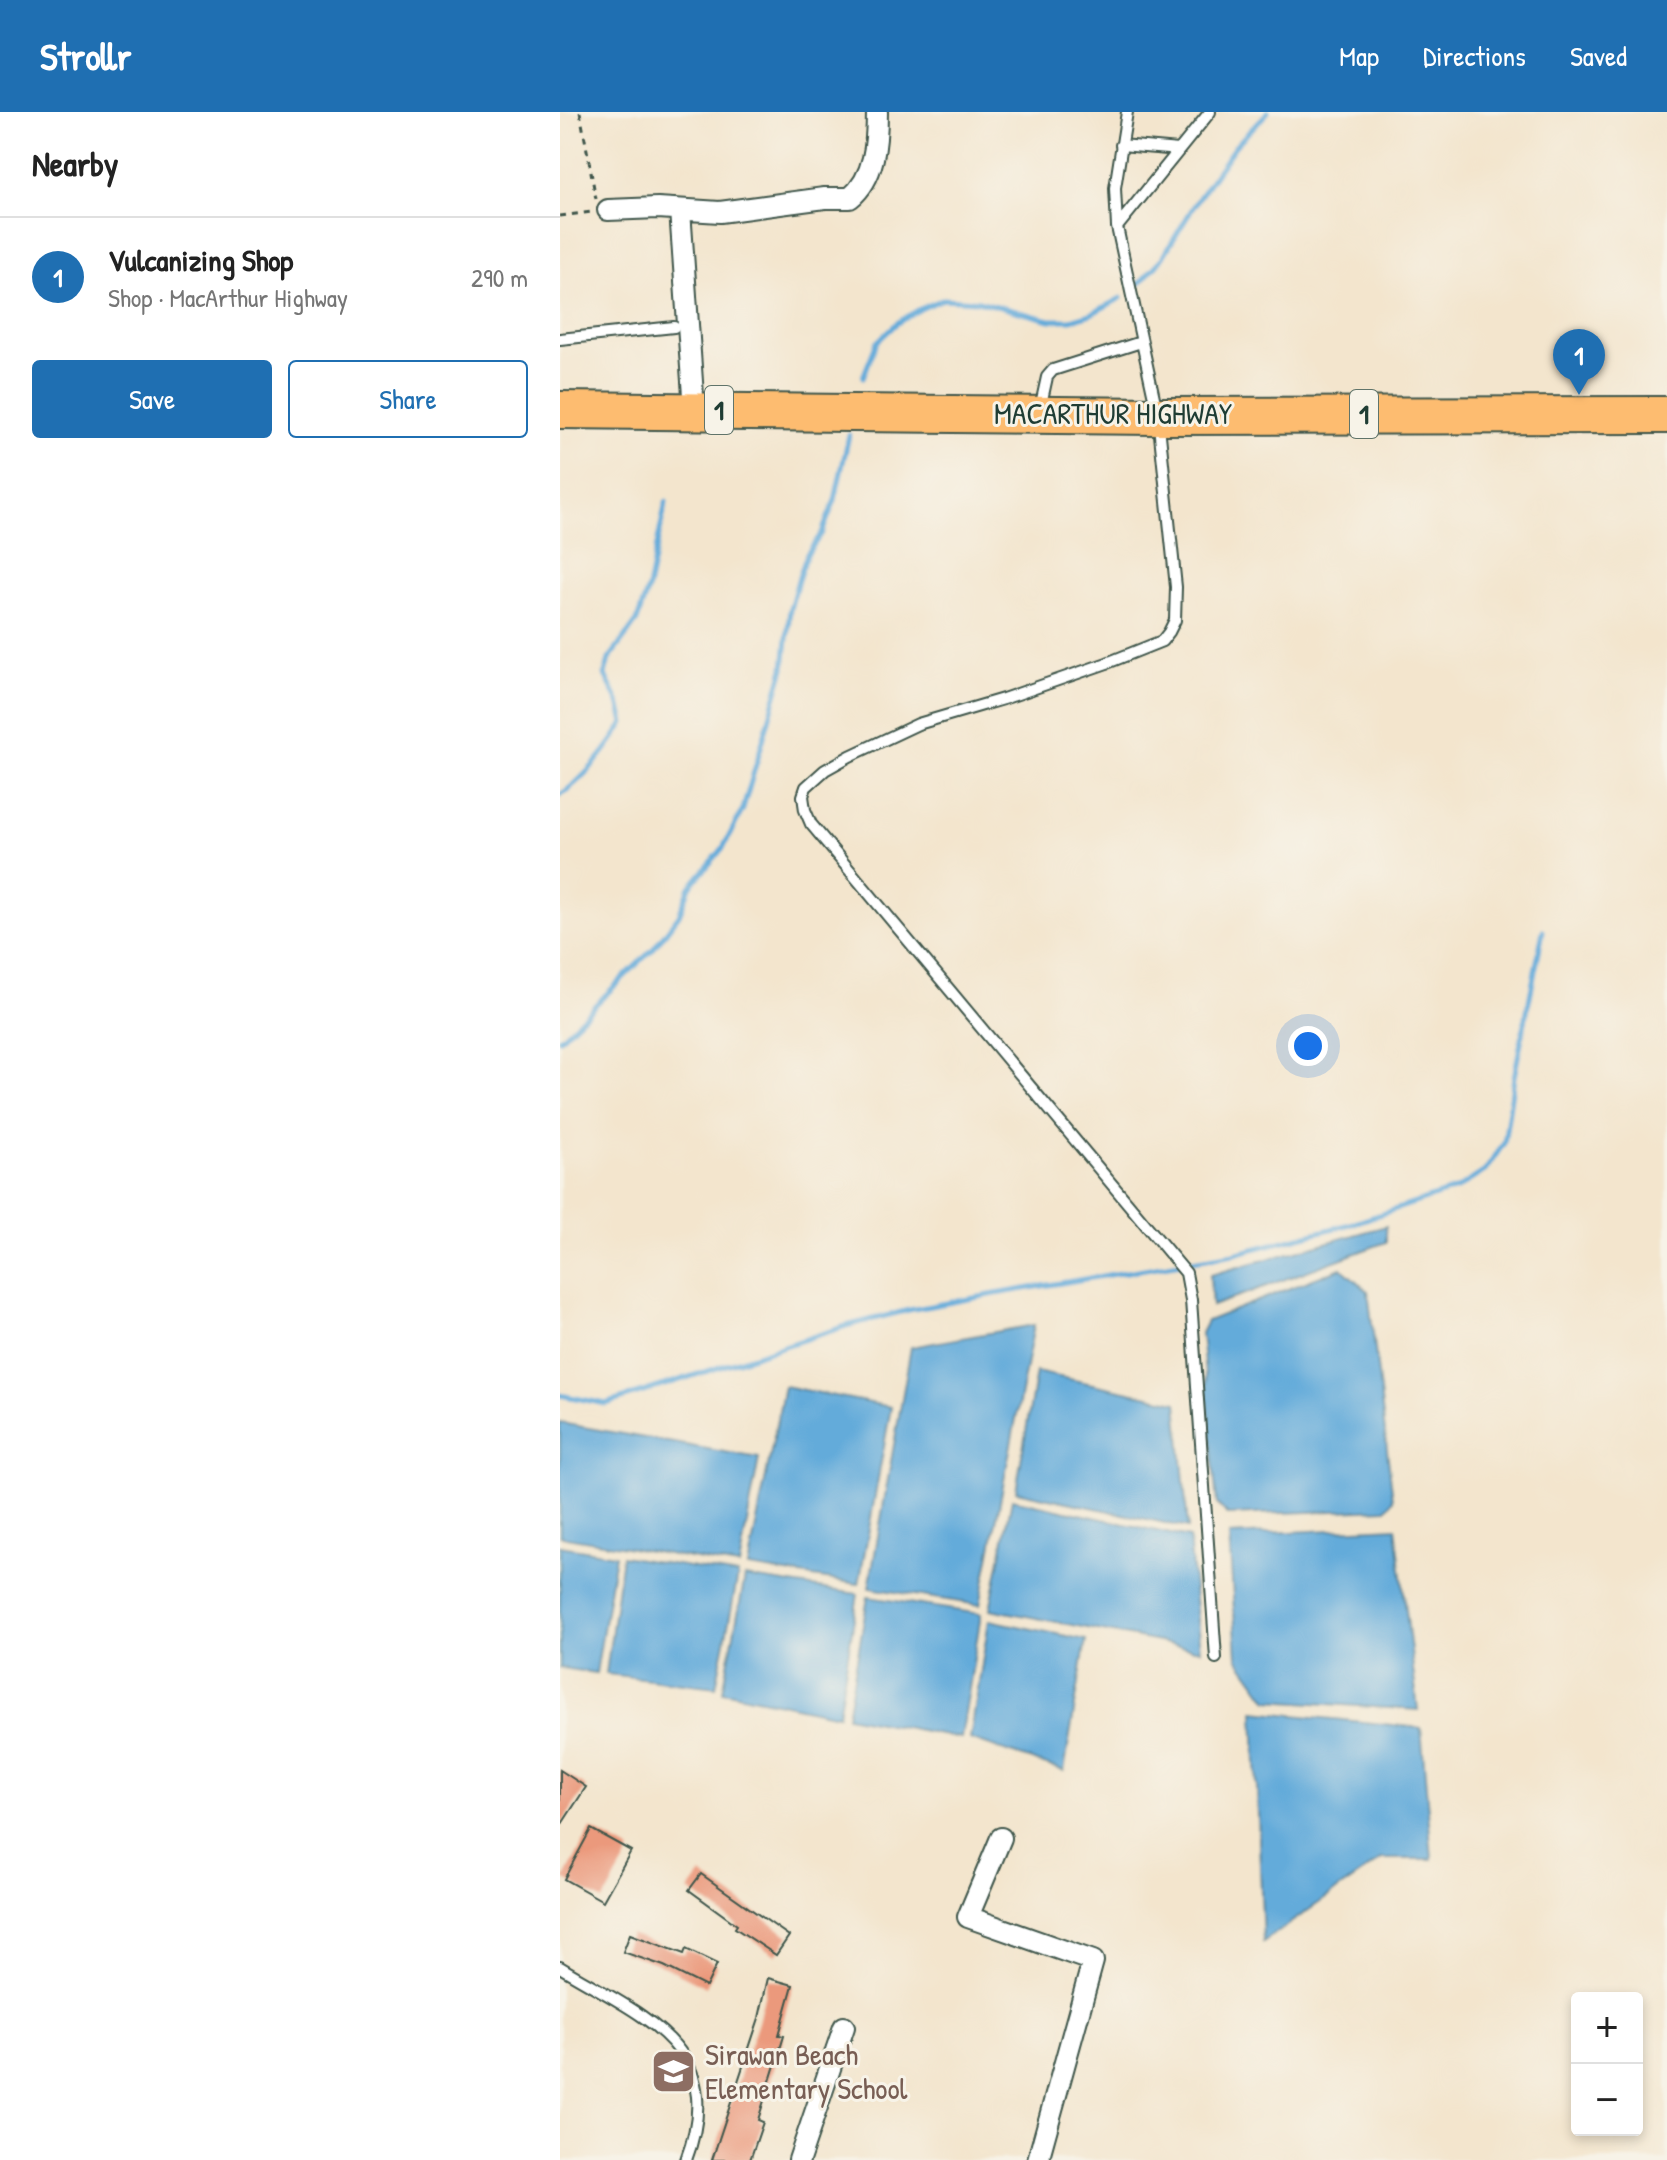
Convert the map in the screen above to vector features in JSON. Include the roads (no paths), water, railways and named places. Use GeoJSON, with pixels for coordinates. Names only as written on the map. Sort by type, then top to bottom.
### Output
{"type":"FeatureCollection","features":[{"type":"Feature","properties":{"kind":"highway","name":"MACARTHUR HIGHWAY"},"geometry":{"type":"LineString","coordinates":[[560,410],[1158,416],[1667,415]]}},
{"type":"Feature","properties":{"kind":"street"},"geometry":{"type":"LineString","coordinates":[[608,210],[743,210],[825,198],[850,198],[865,179],[874,157],[877,112]]}},
{"type":"Feature","properties":{"kind":"street"},"geometry":{"type":"LineString","coordinates":[[680,210],[694,410]]}},
{"type":"Feature","properties":{"kind":"street"},"geometry":{"type":"LineString","coordinates":[[1001,1838],[968,1917],[1093,1961],[1038,2160]]}},
{"type":"Feature","properties":{"kind":"street"},"geometry":{"type":"LineString","coordinates":[[799,2160],[844,2027]]}},
{"type":"Feature","properties":{"kind":"lane"},"geometry":{"type":"LineString","coordinates":[[1127,112],[1115,188],[1117,227],[1158,416],[1177,604],[1175,620],[1162,641],[1076,675],[918,724],[825,770],[810,781],[803,796],[811,824],[1186,1273],[1191,1300],[1216,1658]]}},
{"type":"Feature","properties":{"kind":"lane"},"geometry":{"type":"LineString","coordinates":[[1117,227],[1210,112]]}},
{"type":"Feature","properties":{"kind":"lane"},"geometry":{"type":"LineString","coordinates":[[1121,145],[1179,150]]}},
{"type":"Feature","properties":{"kind":"lane"},"geometry":{"type":"LineString","coordinates":[[560,339],[674,327]]}},
{"type":"Feature","properties":{"kind":"lane"},"geometry":{"type":"LineString","coordinates":[[1039,415],[1045,383],[1053,370],[1141,342]]}},
{"type":"Feature","properties":{"kind":"lane"},"geometry":{"type":"LineString","coordinates":[[560,1967],[652,2023],[678,2046],[690,2066],[699,2099],[696,2134],[686,2160]]}},
{"type":"Feature","properties":{"kind":"water"},"geometry":{"type":"Polygon","coordinates":[[[1386,1226],[1386,1242],[1212,1306],[1210,1275],[1386,1226]]]}},
{"type":"Feature","properties":{"kind":"water"},"geometry":{"type":"Polygon","coordinates":[[[1341,1268],[1368,1291],[1393,1500],[1386,1509],[1228,1515],[1217,1504],[1201,1333],[1207,1321],[1341,1268]]]}},
{"type":"Feature","properties":{"kind":"water"},"geometry":{"type":"Polygon","coordinates":[[[1034,1325],[980,1605],[869,1588],[911,1347],[1034,1325]]]}},
{"type":"Feature","properties":{"kind":"water"},"geometry":{"type":"Polygon","coordinates":[[[1036,1372],[1177,1402],[1188,1528],[1016,1491],[1036,1372]]]}},
{"type":"Feature","properties":{"kind":"water"},"geometry":{"type":"Polygon","coordinates":[[[784,1386],[891,1407],[859,1584],[748,1567],[784,1386]]]}},
{"type":"Feature","properties":{"kind":"water"},"geometry":{"type":"Polygon","coordinates":[[[560,1423],[759,1458],[739,1566],[560,1536],[560,1423]]]}},
{"type":"Feature","properties":{"kind":"water"},"geometry":{"type":"Polygon","coordinates":[[[1012,1499],[1189,1538],[1200,1650],[990,1609],[1012,1499]]]}},
{"type":"Feature","properties":{"kind":"water"},"geometry":{"type":"Polygon","coordinates":[[[1396,1527],[1418,1710],[1268,1700],[1237,1657],[1229,1535],[1396,1527]]]}},
{"type":"Feature","properties":{"kind":"water"},"geometry":{"type":"Polygon","coordinates":[[[560,1546],[615,1555],[596,1673],[560,1668],[560,1546]]]}},
{"type":"Feature","properties":{"kind":"water"},"geometry":{"type":"Polygon","coordinates":[[[622,1556],[738,1575],[716,1687],[606,1674],[622,1556]]]}},
{"type":"Feature","properties":{"kind":"water"},"geometry":{"type":"Polygon","coordinates":[[[745,1577],[858,1594],[838,1715],[723,1691],[745,1577]]]}},
{"type":"Feature","properties":{"kind":"water"},"geometry":{"type":"Polygon","coordinates":[[[868,1597],[981,1614],[961,1738],[847,1716],[868,1597]]]}},
{"type":"Feature","properties":{"kind":"water"},"geometry":{"type":"Polygon","coordinates":[[[989,1620],[1086,1640],[1064,1771],[970,1739],[989,1620]]]}},
{"type":"Feature","properties":{"kind":"water"},"geometry":{"type":"Polygon","coordinates":[[[1254,1711],[1421,1728],[1432,1859],[1382,1859],[1263,1942],[1254,1711]]]}},
{"type":"Feature","properties":{"kind":"waterway"},"geometry":{"type":"LineString","coordinates":[[1137,286],[1161,260],[1235,146],[1268,112]]}},
{"type":"Feature","properties":{"kind":"waterway"},"geometry":{"type":"LineString","coordinates":[[863,377],[877,342],[897,323],[943,299],[978,301],[1050,320],[1071,320],[1091,314],[1121,298]]}},
{"type":"Feature","properties":{"kind":"waterway"},"geometry":{"type":"LineString","coordinates":[[560,1039],[653,949],[679,915],[690,887],[723,848],[743,809],[784,668],[790,609],[798,580],[807,554],[822,533],[835,500],[849,435]]}},
{"type":"Feature","properties":{"kind":"waterway"},"geometry":{"type":"LineString","coordinates":[[560,795],[595,763],[624,723],[619,703],[605,675],[609,659],[637,621],[648,588],[666,502]]}},
{"type":"Feature","properties":{"kind":"waterway"},"geometry":{"type":"LineString","coordinates":[[560,1395],[606,1404],[846,1326],[909,1310],[1234,1254],[1354,1223],[1457,1189],[1485,1171],[1504,1143],[1543,931]]}},
{"type":"Feature","properties":{"kind":"place","name":"Vulcanizing Shop"},"geometry":{"type":"Point","coordinates":[1579,395]}},
{"type":"Feature","properties":{"kind":"place","name":"Sirawan Beach Elementary School"},"geometry":{"type":"Point","coordinates":[674,2072]}}]}
